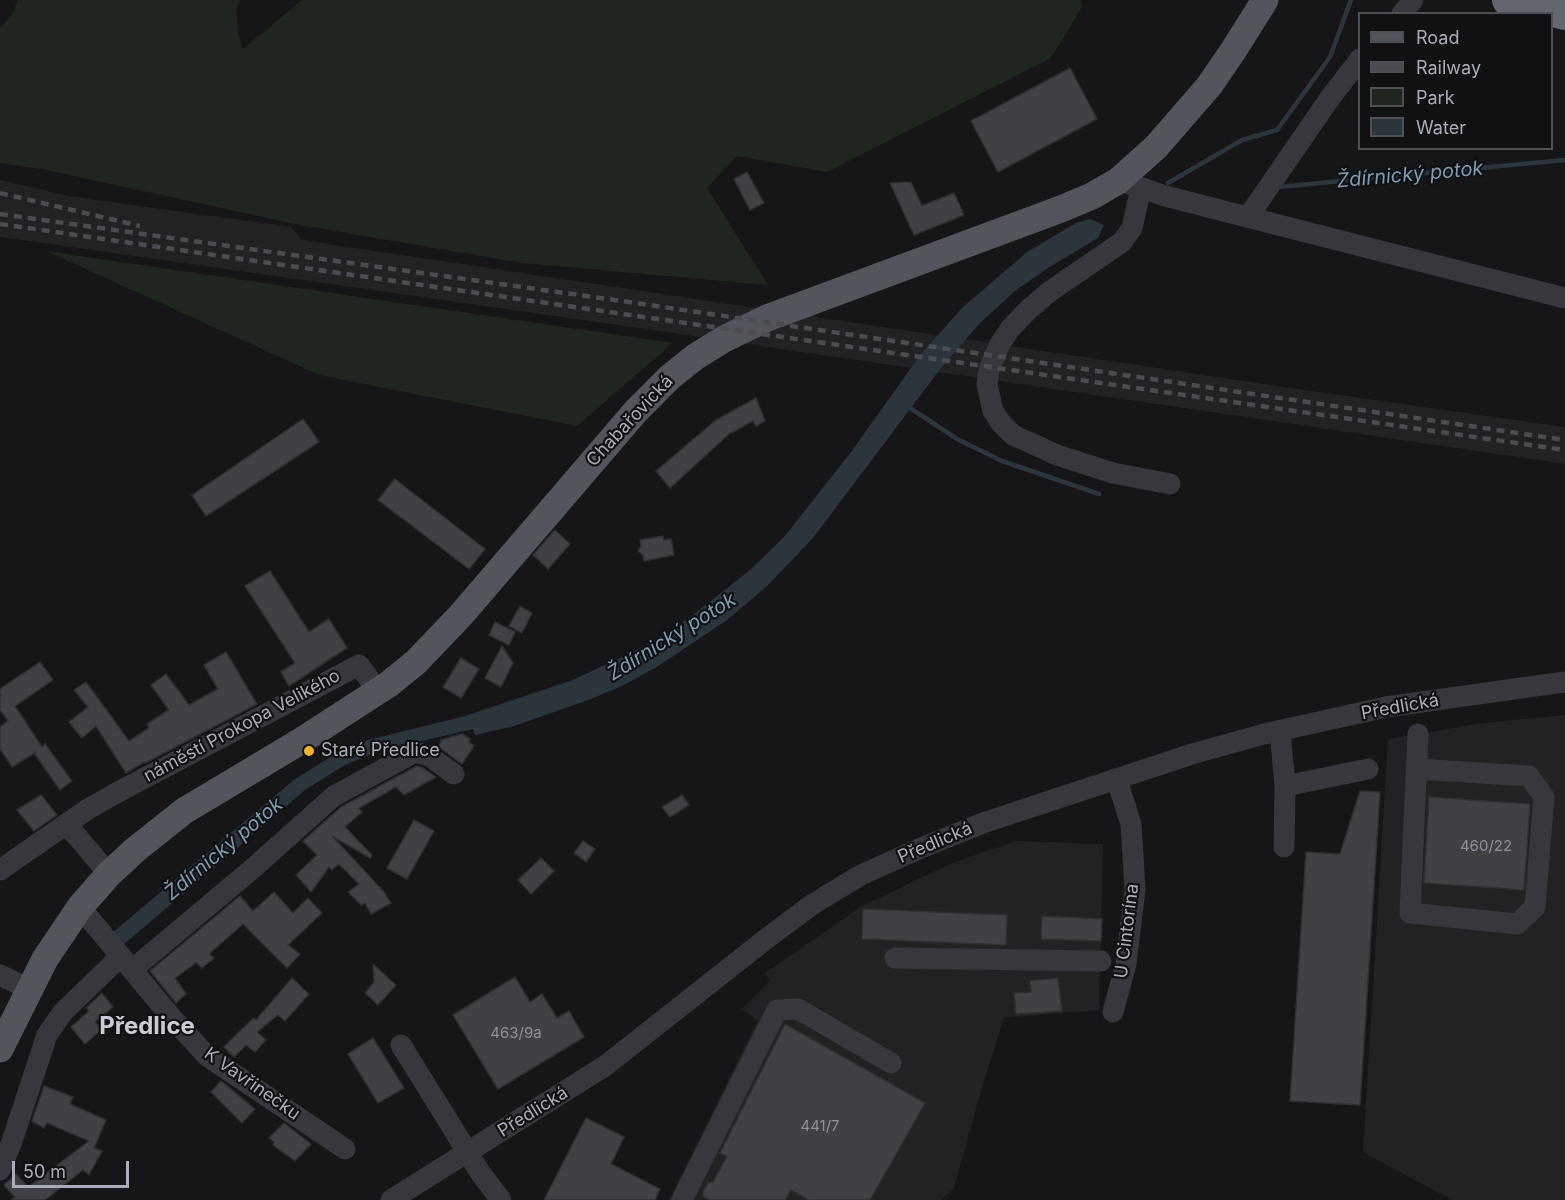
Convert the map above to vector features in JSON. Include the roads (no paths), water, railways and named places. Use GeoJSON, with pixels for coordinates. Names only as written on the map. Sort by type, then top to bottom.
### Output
{"type":"FeatureCollection","features":[{"type":"Feature","properties":{"kind":"highway"},"geometry":{"type":"LineString","coordinates":[[1508,0],[1565,14]]}},
{"type":"Feature","properties":{"kind":"main road","name":"Chabařovická"},"geometry":{"type":"LineString","coordinates":[[378,691],[416,662],[438,640],[636,411],[670,377],[695,357],[724,339],[767,318],[1129,184],[1156,147],[1209,86],[1265,0]]}},
{"type":"Feature","properties":{"kind":"main road","name":"náměstí Prokopa Velikého"},"geometry":{"type":"LineString","coordinates":[[0,1049],[45,959],[80,907],[135,850],[184,812],[378,691]]}},
{"type":"Feature","properties":{"kind":"street"},"geometry":{"type":"LineString","coordinates":[[1404,12],[1413,0]]}},
{"type":"Feature","properties":{"kind":"street"},"geometry":{"type":"LineString","coordinates":[[1253,210],[1358,60]]}},
{"type":"Feature","properties":{"kind":"street"},"geometry":{"type":"LineString","coordinates":[[1170,484],[1113,473],[1057,455],[1013,435],[993,411],[987,384],[989,369],[1000,344],[1010,329],[1049,292],[1122,242],[1132,228],[1129,184],[1253,210],[1565,298]]}},
{"type":"Feature","properties":{"kind":"street","name":"náměstí Prokopa Velikého"},"geometry":{"type":"LineString","coordinates":[[0,870],[64,825],[120,791],[359,665],[378,691]]}},
{"type":"Feature","properties":{"kind":"street","name":"Předlická"},"geometry":{"type":"LineString","coordinates":[[391,1200],[606,1066],[813,904],[861,875],[921,848],[983,823],[1192,754],[1280,730],[1386,707],[1565,682]]}},
{"type":"Feature","properties":{"kind":"street"},"geometry":{"type":"LineString","coordinates":[[1280,730],[1285,786],[1284,847]]}},
{"type":"Feature","properties":{"kind":"street"},"geometry":{"type":"LineString","coordinates":[[1417,769],[1529,776],[1544,797],[1535,907],[1517,924],[1410,913],[1418,734]]}},
{"type":"Feature","properties":{"kind":"street"},"geometry":{"type":"LineString","coordinates":[[0,1170],[11,1144],[47,1035],[63,1012],[251,870],[334,795],[415,752],[429,756],[454,774]]}},
{"type":"Feature","properties":{"kind":"street"},"geometry":{"type":"LineString","coordinates":[[1285,786],[1368,769]]}},
{"type":"Feature","properties":{"kind":"street","name":"U Cintorína"},"geometry":{"type":"LineString","coordinates":[[1113,1012],[1126,964],[1135,890],[1131,824],[1117,780]]}},
{"type":"Feature","properties":{"kind":"street"},"geometry":{"type":"LineString","coordinates":[[64,825],[75,834],[110,874]]}},
{"type":"Feature","properties":{"kind":"street"},"geometry":{"type":"LineString","coordinates":[[80,907],[127,962]]}},
{"type":"Feature","properties":{"kind":"street"},"geometry":{"type":"LineString","coordinates":[[895,958],[1101,962]]}},
{"type":"Feature","properties":{"kind":"street","name":"K Vavřinečku"},"geometry":{"type":"LineString","coordinates":[[127,962],[172,1018],[207,1056],[345,1149]]}},
{"type":"Feature","properties":{"kind":"street"},"geometry":{"type":"LineString","coordinates":[[0,975],[29,989]]}},
{"type":"Feature","properties":{"kind":"street"},"geometry":{"type":"LineString","coordinates":[[682,1200],[777,1010],[798,1009],[891,1063]]}},
{"type":"Feature","properties":{"kind":"street"},"geometry":{"type":"LineString","coordinates":[[401,1046],[481,1174],[501,1200]]}},
{"type":"Feature","properties":{"kind":"water"},"geometry":{"type":"Polygon","coordinates":[[[1090,219],[1104,225],[1098,238],[1015,291],[980,323],[941,368],[813,538],[768,585],[727,620],[660,665],[622,686],[591,699],[514,726],[475,735],[473,729],[372,754],[345,765],[305,790],[123,945],[112,933],[295,779],[339,752],[368,740],[465,716],[573,680],[647,645],[689,618],[750,570],[785,536],[851,452],[921,354],[962,308],[1027,252],[1076,223],[1090,219]]]}},
{"type":"Feature","properties":{"kind":"waterway","name":"Ždírnický potok"},"geometry":{"type":"LineString","coordinates":[[1168,183],[1242,140],[1277,130],[1330,57],[1351,0]]}},
{"type":"Feature","properties":{"kind":"waterway","name":"Ždírnický potok"},"geometry":{"type":"LineString","coordinates":[[1278,187],[1565,160]]}},
{"type":"Feature","properties":{"kind":"waterway"},"geometry":{"type":"LineString","coordinates":[[907,406],[957,439],[1002,461],[1099,494]]}},
{"type":"Feature","properties":{"kind":"railway"},"geometry":{"type":"LineString","coordinates":[[0,193],[140,226]]}},
{"type":"Feature","properties":{"kind":"railway"},"geometry":{"type":"LineString","coordinates":[[0,214],[629,302],[1565,440]]}},
{"type":"Feature","properties":{"kind":"railway"},"geometry":{"type":"LineString","coordinates":[[0,224],[1565,450]]}},
{"type":"Feature","properties":{"kind":"place","name":"Staré Předlice"},"geometry":{"type":"Point","coordinates":[309,751]}},
{"type":"Feature","properties":{"kind":"district","name":"Předlice"},"geometry":{"type":"Point","coordinates":[147,1027]}}]}
